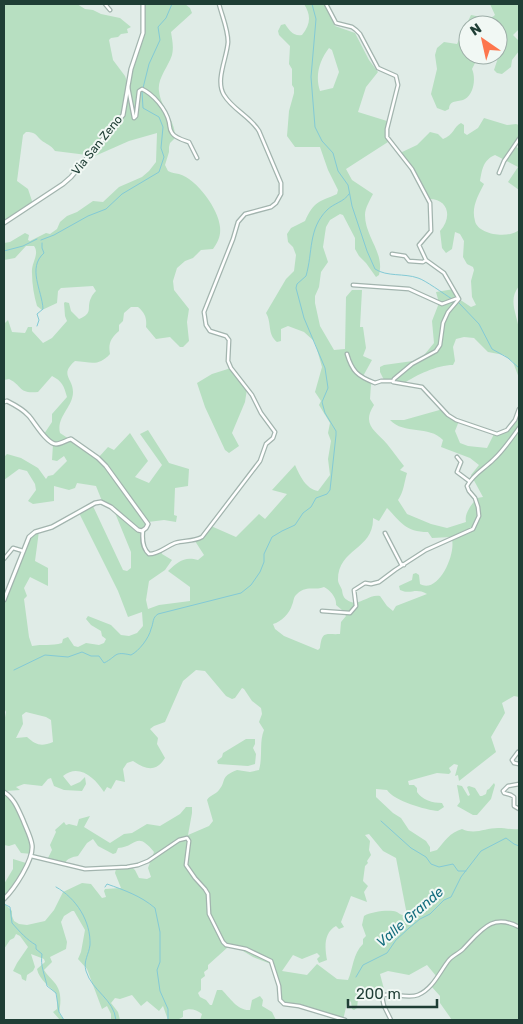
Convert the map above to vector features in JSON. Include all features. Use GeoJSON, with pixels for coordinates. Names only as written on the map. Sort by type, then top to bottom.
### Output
{"type":"FeatureCollection","features":[{"type":"Feature","properties":{"kind":"street"},"geometry":{"type":"LineString","coordinates":[[105,4],[110,10]]}},
{"type":"Feature","properties":{"kind":"street","name":"Via San Zeno"},"geometry":{"type":"LineString","coordinates":[[4,223],[51,193],[71,177],[123,115],[128,85],[143,32],[143,4]]}},
{"type":"Feature","properties":{"kind":"street"},"geometry":{"type":"LineString","coordinates":[[143,530],[145,550],[149,554],[154,554],[175,543],[195,541],[202,537],[260,461],[266,444],[275,434],[260,412],[254,399],[231,368],[228,361],[229,340],[226,336],[210,331],[206,324],[204,312],[238,222],[245,214],[271,207],[281,194],[281,183],[259,131],[254,123],[234,107],[221,90],[220,82],[228,41],[219,4]]}},
{"type":"Feature","properties":{"kind":"street"},"geometry":{"type":"LineString","coordinates":[[326,4],[336,23],[352,27],[360,34],[378,68],[394,74],[398,80],[387,129],[387,137],[412,169],[430,203],[431,231],[419,245],[426,260],[444,273],[458,298],[458,302],[448,312],[443,323],[440,345],[436,352],[412,364],[393,381]]}},
{"type":"Feature","properties":{"kind":"street"},"geometry":{"type":"LineString","coordinates":[[128,85],[134,118],[136,116],[140,91],[143,89],[154,97],[163,110],[169,121],[170,131],[175,137],[189,142],[197,158]]}},
{"type":"Feature","properties":{"kind":"street"},"geometry":{"type":"LineString","coordinates":[[499,173],[519,139]]}},
{"type":"Feature","properties":{"kind":"street"},"geometry":{"type":"LineString","coordinates":[[392,254],[405,256],[409,261],[423,262],[426,260]]}},
{"type":"Feature","properties":{"kind":"street"},"geometry":{"type":"LineString","coordinates":[[353,285],[409,289],[442,304],[458,298]]}},
{"type":"Feature","properties":{"kind":"street"},"geometry":{"type":"LineString","coordinates":[[347,354],[351,367],[364,378],[375,383],[393,381],[395,384],[422,387],[448,415],[456,420],[497,434],[507,430],[515,420],[519,409]]}},
{"type":"Feature","properties":{"kind":"street"},"geometry":{"type":"LineString","coordinates":[[4,402],[7,401],[17,406],[29,416],[53,444],[71,439],[98,458],[146,520],[148,524],[143,530]]}},
{"type":"Feature","properties":{"kind":"street"},"geometry":{"type":"LineString","coordinates":[[322,611],[350,613],[356,606],[354,590],[356,588],[365,583],[379,582],[440,543],[470,532],[476,525],[479,516],[476,498],[467,486],[469,481],[495,459],[519,428]]}},
{"type":"Feature","properties":{"kind":"street"},"geometry":{"type":"LineString","coordinates":[[457,457],[461,462],[457,472],[469,481]]}},
{"type":"Feature","properties":{"kind":"street"},"geometry":{"type":"LineString","coordinates":[[4,600],[29,537],[35,532],[52,527],[100,502],[111,508],[138,530],[143,530]]}},
{"type":"Feature","properties":{"kind":"street"},"geometry":{"type":"LineString","coordinates":[[385,533],[401,564],[404,565]]}},
{"type":"Feature","properties":{"kind":"street"},"geometry":{"type":"LineString","coordinates":[[4,559],[13,548],[23,551]]}},
{"type":"Feature","properties":{"kind":"street"},"geometry":{"type":"LineString","coordinates":[[518,752],[512,760],[514,763],[519,764]]}},
{"type":"Feature","properties":{"kind":"street"},"geometry":{"type":"LineString","coordinates":[[519,784],[508,786],[503,791],[514,797],[514,806],[519,809]]}},
{"type":"Feature","properties":{"kind":"street"},"geometry":{"type":"LineString","coordinates":[[4,792],[12,798],[32,845],[31,856],[17,883],[4,899]]}},
{"type":"Feature","properties":{"kind":"street"},"geometry":{"type":"LineString","coordinates":[[31,856],[85,869],[127,867],[148,861],[179,840],[187,838],[186,864],[208,894],[211,921],[223,942],[226,945],[246,949],[271,961],[280,986],[280,1000],[284,1004],[299,1006],[345,1020]]}},
{"type":"Feature","properties":{"kind":"street"},"geometry":{"type":"LineString","coordinates":[[391,1020],[384,1006],[383,995],[418,995],[433,982],[450,958],[495,921],[504,920],[519,927]]}},
{"type":"Feature","properties":{"kind":"green space"},"geometry":{"type":"Polygon","coordinates":[[[4,4],[77,4],[85,9],[120,18],[131,27],[127,29],[128,33],[109,40],[113,60],[125,76],[128,84],[141,42],[143,4],[185,4],[190,8],[192,13],[171,32],[172,55],[159,86],[162,103],[175,132],[175,138],[170,143],[165,165],[168,171],[186,177],[200,188],[216,212],[220,227],[219,239],[213,249],[201,250],[193,258],[185,261],[177,268],[173,281],[174,290],[189,309],[187,322],[189,341],[183,347],[180,347],[170,337],[156,339],[146,327],[146,318],[142,311],[138,307],[131,307],[124,313],[123,321],[119,325],[119,331],[111,341],[109,347],[110,354],[106,358],[102,361],[90,363],[75,361],[70,366],[67,373],[73,392],[59,427],[60,433],[98,458],[108,447],[114,450],[130,433],[148,461],[135,477],[149,483],[162,465],[140,434],[148,430],[169,463],[189,469],[188,486],[175,488],[174,515],[177,516],[176,522],[164,520],[148,522],[143,529],[138,528],[145,550],[149,554],[161,551],[162,554],[172,560],[165,570],[149,581],[146,600],[148,609],[159,605],[190,601],[190,587],[168,571],[185,559],[198,560],[204,555],[195,541],[200,539],[211,526],[236,537],[259,514],[265,519],[287,494],[272,490],[295,465],[301,478],[314,490],[318,491],[330,475],[328,459],[331,441],[328,433],[330,423],[319,405],[321,401],[315,392],[322,367],[316,346],[314,341],[304,332],[288,326],[281,329],[281,341],[277,342],[272,336],[266,313],[286,279],[294,271],[296,255],[293,247],[288,242],[287,234],[291,228],[305,221],[314,206],[337,194],[338,190],[328,170],[320,147],[295,147],[287,136],[289,111],[294,88],[292,85],[292,69],[289,64],[290,46],[279,35],[278,31],[281,25],[285,24],[294,34],[302,35],[309,20],[304,4],[324,4],[335,26],[355,33],[369,60],[378,72],[366,87],[358,112],[387,121],[385,135],[388,142],[346,169],[352,180],[373,194],[365,215],[368,231],[379,259],[379,275],[376,277],[359,256],[355,249],[355,238],[343,215],[340,214],[330,220],[326,227],[323,247],[328,262],[321,272],[315,303],[320,326],[334,350],[345,349],[346,297],[352,290],[362,290],[360,327],[363,327],[366,348],[363,356],[372,360],[362,378],[371,384],[370,399],[374,405],[370,412],[370,423],[404,466],[400,470],[407,473],[403,490],[398,500],[407,514],[431,524],[447,528],[466,522],[466,516],[470,507],[477,498],[483,497],[471,475],[479,465],[470,458],[441,447],[443,440],[437,435],[402,427],[390,420],[404,420],[443,409],[447,415],[459,421],[455,431],[460,443],[487,448],[495,432],[502,432],[509,426],[519,409],[519,697],[514,696],[502,703],[505,713],[491,737],[496,752],[459,781],[458,775],[455,776],[458,765],[454,764],[449,768],[451,772],[449,774],[437,773],[408,781],[409,785],[414,785],[417,788],[417,792],[422,797],[431,802],[442,803],[444,807],[438,811],[418,807],[396,798],[387,790],[376,789],[376,797],[401,818],[409,830],[426,841],[430,847],[430,852],[437,850],[450,835],[462,829],[476,831],[493,828],[519,829],[519,1020],[452,1020],[440,1003],[440,996],[431,986],[437,977],[427,965],[409,975],[388,971],[380,974],[385,993],[382,999],[376,1000],[368,992],[361,993],[357,1008],[354,1010],[348,999],[343,1020],[339,1020],[309,1009],[282,1003],[278,997],[278,984],[271,964],[253,957],[238,948],[228,947],[208,965],[208,969],[204,972],[205,976],[201,979],[201,990],[198,993],[200,997],[212,1005],[217,990],[222,990],[238,1006],[250,1010],[252,1000],[260,996],[263,1000],[262,1006],[272,1012],[276,1020],[200,1020],[202,1014],[190,1009],[183,1011],[183,1017],[179,1020],[168,1020],[163,1006],[159,1011],[147,1001],[141,1006],[132,995],[120,999],[115,998],[111,1003],[118,1012],[120,1020],[111,1020],[111,1014],[107,1006],[102,1009],[87,969],[78,959],[85,930],[74,911],[64,916],[61,922],[67,942],[66,949],[50,957],[52,962],[44,970],[60,993],[59,1013],[64,1020],[60,1020],[53,1012],[57,1009],[57,995],[38,973],[37,969],[45,962],[44,959],[31,954],[35,967],[27,975],[26,981],[22,979],[21,975],[13,971],[28,947],[20,936],[16,934],[4,949],[4,903],[12,911],[14,921],[27,925],[45,921],[54,910],[63,892],[82,883],[91,884],[102,898],[106,897],[105,889],[121,888],[115,873],[119,866],[129,865],[135,870],[139,878],[147,879],[151,877],[148,868],[154,852],[148,845],[140,841],[118,848],[116,853],[113,854],[98,846],[93,839],[87,843],[78,856],[70,858],[64,864],[47,860],[52,850],[50,845],[56,832],[55,830],[64,822],[66,825],[77,826],[79,819],[90,816],[84,827],[110,843],[124,834],[132,833],[147,824],[160,826],[180,814],[186,807],[192,807],[188,835],[209,826],[213,821],[207,800],[219,790],[226,777],[231,772],[237,770],[250,772],[259,770],[264,730],[259,722],[262,714],[261,708],[252,701],[244,689],[242,688],[235,698],[232,699],[226,696],[205,671],[196,670],[183,681],[165,722],[150,729],[158,738],[157,744],[165,758],[162,763],[154,768],[146,768],[133,761],[127,763],[123,769],[125,782],[116,780],[111,789],[107,787],[104,792],[91,777],[75,771],[63,776],[71,786],[80,782],[85,777],[86,784],[82,791],[64,790],[54,786],[51,778],[42,786],[24,784],[16,787],[20,790],[6,791],[16,805],[23,821],[32,854],[21,853],[15,844],[4,845],[4,723],[6,712],[4,708],[4,597],[29,537],[39,531],[35,561],[48,568],[48,586],[30,577],[24,588],[27,596],[24,599],[32,646],[62,643],[63,639],[68,637],[74,646],[78,647],[86,643],[99,645],[104,643],[106,639],[102,636],[101,631],[91,625],[86,619],[88,616],[111,625],[121,635],[129,636],[137,633],[143,626],[142,612],[128,617],[118,591],[79,513],[92,504],[123,570],[127,571],[131,568],[131,552],[113,508],[102,501],[96,486],[77,483],[75,488],[69,490],[54,486],[54,501],[33,504],[28,501],[36,490],[35,484],[27,471],[19,469],[4,480],[4,457],[7,454],[21,458],[38,468],[46,479],[48,476],[53,475],[67,461],[64,456],[57,461],[52,460],[53,444],[44,434],[52,422],[52,414],[67,397],[62,384],[52,376],[38,392],[24,391],[9,379],[4,380],[4,324],[8,320],[12,332],[25,333],[28,327],[32,327],[32,331],[43,343],[52,338],[67,321],[65,302],[69,303],[71,311],[79,319],[88,312],[92,296],[96,291],[93,286],[61,288],[58,291],[57,303],[42,310],[37,306],[33,286],[32,269],[36,249],[34,246],[26,246],[15,258],[4,260],[4,243],[10,242],[25,233],[29,235],[28,240],[30,241],[46,233],[50,234],[57,229],[60,222],[67,216],[77,212],[93,201],[103,202],[119,187],[142,177],[156,162],[157,133],[129,141],[95,156],[55,151],[35,134],[26,132],[23,135],[17,181],[28,189],[33,204],[4,223],[4,4]],[[329,48],[320,63],[318,74],[320,91],[333,88],[339,72],[332,50],[329,48]],[[387,508],[379,521],[373,518],[372,529],[368,537],[344,561],[340,569],[338,581],[345,599],[355,603],[380,596],[393,611],[396,606],[427,594],[419,591],[407,592],[400,590],[399,586],[412,580],[413,574],[416,573],[419,575],[420,584],[427,586],[434,583],[445,570],[452,551],[452,543],[451,537],[432,538],[428,532],[420,532],[409,528],[400,522],[387,508]],[[324,587],[307,589],[297,594],[287,614],[273,624],[275,629],[284,636],[318,650],[324,636],[340,634],[341,622],[346,616],[336,605],[331,592],[324,587]],[[26,712],[22,715],[23,724],[16,738],[27,737],[33,742],[42,745],[53,742],[51,720],[46,717],[26,712]],[[369,834],[365,835],[370,841],[369,850],[371,855],[365,866],[363,881],[368,886],[364,892],[367,902],[351,896],[341,922],[344,927],[339,929],[336,926],[327,937],[327,960],[319,963],[317,959],[320,956],[317,953],[302,959],[293,955],[282,971],[307,975],[317,964],[337,979],[348,980],[355,956],[366,936],[362,925],[364,916],[374,912],[386,911],[395,911],[402,915],[407,915],[396,858],[383,851],[369,834]]]}},
{"type":"Feature","properties":{"kind":"green space"},"geometry":{"type":"Polygon","coordinates":[[[490,4],[519,4],[519,29],[513,35],[519,41],[519,51],[512,60],[511,67],[502,74],[494,70],[496,65],[508,65],[508,15],[495,15],[490,4]]]}},
{"type":"Feature","properties":{"kind":"green space"},"geometry":{"type":"Polygon","coordinates":[[[444,42],[457,44],[458,42],[458,65],[474,65],[472,69],[474,81],[468,97],[454,102],[445,111],[437,108],[431,94],[437,69],[435,55],[437,48],[444,42]]]}},
{"type":"Feature","properties":{"kind":"green space"},"geometry":{"type":"Polygon","coordinates":[[[484,118],[507,125],[519,125],[518,138],[513,144],[519,149],[519,190],[508,182],[518,167],[495,155],[491,157],[484,166],[480,181],[484,184],[476,202],[474,216],[477,226],[494,234],[508,234],[519,230],[519,286],[513,303],[520,337],[519,378],[513,362],[504,355],[488,352],[474,338],[464,337],[456,339],[453,347],[455,361],[453,365],[427,371],[403,384],[384,380],[380,367],[420,360],[434,343],[432,321],[439,303],[436,292],[454,289],[459,299],[471,307],[476,305],[472,297],[471,281],[474,270],[463,257],[464,241],[460,234],[455,232],[452,249],[446,253],[442,248],[440,231],[446,220],[446,209],[440,202],[428,199],[400,153],[417,145],[430,132],[438,134],[443,139],[461,123],[464,125],[464,133],[467,135],[478,128],[484,118]]]}},
{"type":"Feature","properties":{"kind":"green space"},"geometry":{"type":"Polygon","coordinates":[[[231,368],[247,389],[245,402],[232,433],[239,446],[229,453],[225,450],[205,407],[197,383],[212,374],[231,368]]]}},
{"type":"Feature","properties":{"kind":"green space"},"geometry":{"type":"Polygon","coordinates":[[[246,739],[255,739],[253,748],[256,754],[255,764],[248,766],[218,764],[217,761],[222,757],[223,753],[246,739]]]}},
{"type":"Feature","properties":{"kind":"green space"},"geometry":{"type":"Polygon","coordinates":[[[494,783],[491,799],[477,815],[473,815],[457,806],[460,802],[457,785],[462,786],[468,796],[470,795],[467,787],[469,786],[475,788],[480,796],[482,796],[486,794],[487,790],[494,783]]]}},
{"type":"Feature","properties":{"kind":"green space"},"geometry":{"type":"Polygon","coordinates":[[[13,859],[26,863],[21,875],[4,899],[4,884],[13,869],[13,859]]]}},
{"type":"Feature","properties":{"kind":"waterway"},"geometry":{"type":"LineString","coordinates":[[41,240],[106,209],[122,194],[159,172],[164,157],[161,148],[163,127],[159,117],[143,108],[142,92],[149,64],[160,40],[158,27],[166,18],[172,4]]}},
{"type":"Feature","properties":{"kind":"waterway"},"geometry":{"type":"LineString","coordinates":[[312,4],[316,19],[311,77],[315,127],[322,141],[333,153],[338,171],[348,185],[352,206],[375,269],[385,273],[418,278],[452,299]]}},
{"type":"Feature","properties":{"kind":"waterway"},"geometry":{"type":"LineString","coordinates":[[14,670],[45,655],[68,657],[82,652],[91,656],[99,656],[104,663],[118,654],[131,655],[146,640],[154,619],[158,614],[241,593],[251,585],[260,572],[264,562],[264,554],[272,537],[295,525],[303,513],[311,507],[316,498],[327,494],[330,490],[336,431],[325,413],[322,402],[328,388],[325,368],[304,318],[296,288],[297,284],[306,276],[314,233],[321,217],[327,210],[349,194]]}},
{"type":"Feature","properties":{"kind":"waterway"},"geometry":{"type":"LineString","coordinates":[[4,251],[23,246],[37,239]]}},
{"type":"Feature","properties":{"kind":"waterway"},"geometry":{"type":"LineString","coordinates":[[37,326],[39,320],[37,314],[43,309],[36,272],[39,259],[44,253],[42,243]]}},
{"type":"Feature","properties":{"kind":"waterway"},"geometry":{"type":"LineString","coordinates":[[459,303],[479,324],[492,349],[508,358],[519,368]]}},
{"type":"Feature","properties":{"kind":"waterway"},"geometry":{"type":"LineString","coordinates":[[381,821],[411,848],[426,857],[431,864],[439,867],[453,864],[458,871],[466,871]]}},
{"type":"Feature","properties":{"kind":"waterway","name":"Valle Grande"},"geometry":{"type":"LineString","coordinates":[[356,977],[363,965],[387,953],[396,940],[409,928],[430,914],[444,900],[451,897],[461,877],[481,851],[506,838],[519,846]]}},
{"type":"Feature","properties":{"kind":"waterway"},"geometry":{"type":"LineString","coordinates":[[105,887],[107,884],[126,891],[155,908],[160,932],[160,962],[157,970],[160,991],[168,1009],[168,1020]]}},
{"type":"Feature","properties":{"kind":"waterway"},"geometry":{"type":"LineString","coordinates":[[56,887],[70,897],[85,919],[90,936],[86,971],[93,984],[111,1006],[116,1020]]}},
{"type":"Feature","properties":{"kind":"waterway"},"geometry":{"type":"LineString","coordinates":[[4,904],[10,907],[12,923],[26,938],[36,945],[36,949],[42,954],[42,966],[47,986],[56,993],[59,1012],[64,1020]]}}]}
